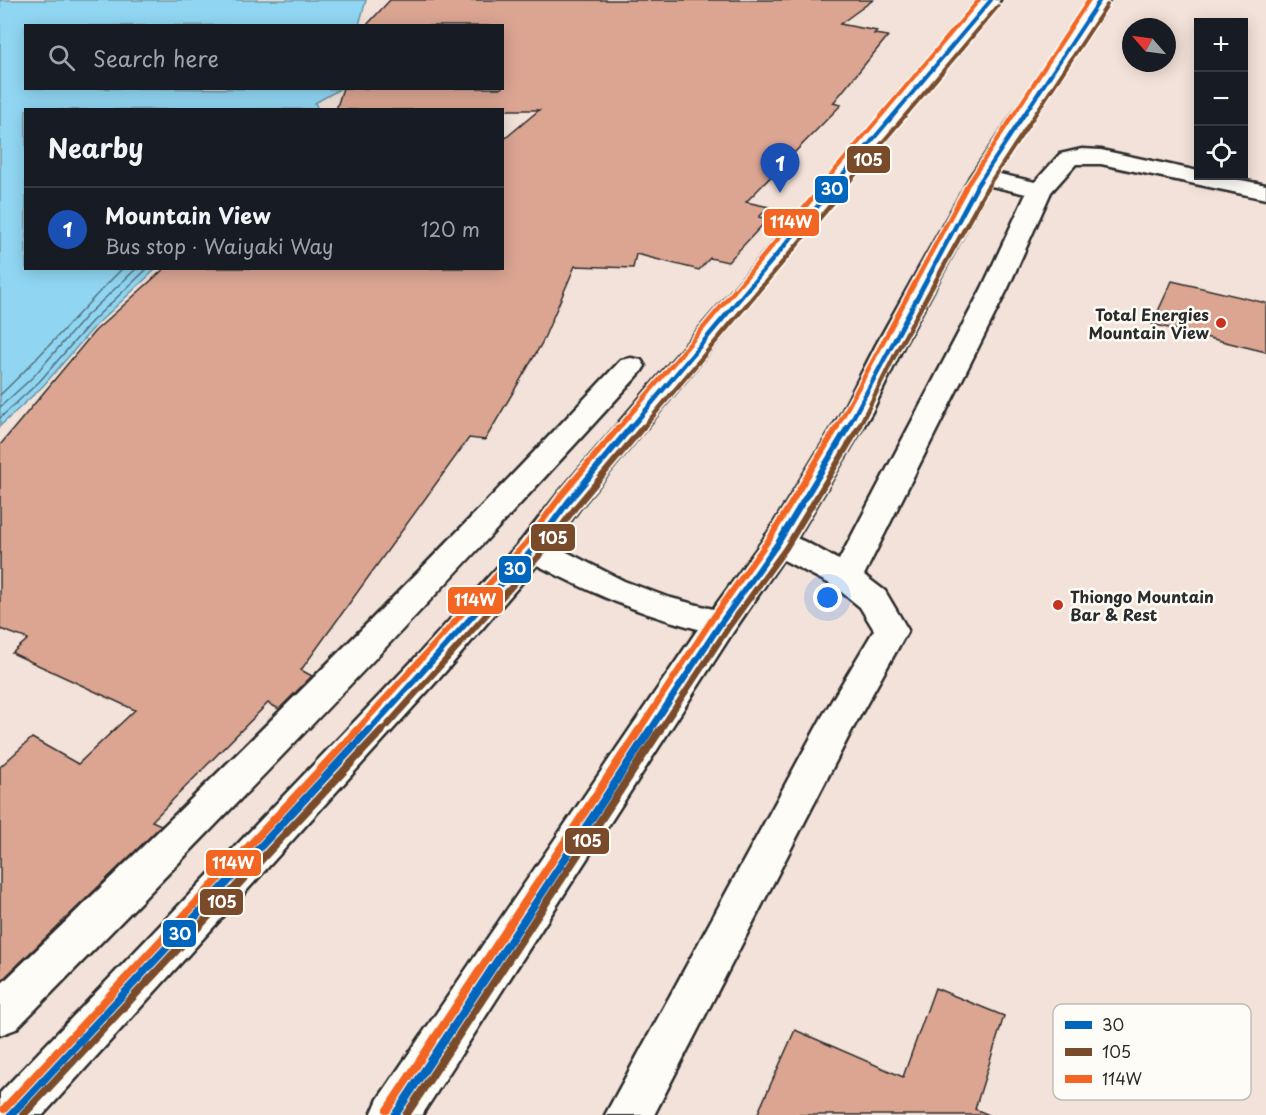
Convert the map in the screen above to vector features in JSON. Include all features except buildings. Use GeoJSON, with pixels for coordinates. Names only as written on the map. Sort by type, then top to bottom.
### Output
{"type":"FeatureCollection","features":[{"type":"Feature","properties":{"kind":"main road"},"geometry":{"type":"LineString","coordinates":[[11,1115],[432,663],[533,549],[568,502],[991,0]]}},
{"type":"Feature","properties":{"kind":"main road"},"geometry":{"type":"LineString","coordinates":[[394,1115],[721,623],[778,543],[857,412],[890,345],[982,177],[1100,0]]}},
{"type":"Feature","properties":{"kind":"main road"},"geometry":{"type":"LineString","coordinates":[[846,578],[995,288],[1040,190],[1068,159],[1082,156],[1101,157],[1266,192]]}},
{"type":"Feature","properties":{"kind":"main road"},"geometry":{"type":"LineString","coordinates":[[982,177],[1040,190]]}},
{"type":"Feature","properties":{"kind":"main road"},"geometry":{"type":"LineString","coordinates":[[0,1015],[219,799],[522,486],[631,366]]}},
{"type":"Feature","properties":{"kind":"main road"},"geometry":{"type":"LineString","coordinates":[[629,1115],[835,727],[891,630],[873,599],[846,578],[778,543]]}},
{"type":"Feature","properties":{"kind":"main road"},"geometry":{"type":"LineString","coordinates":[[533,549],[612,589],[658,607],[721,623]]}},
{"type":"Feature","properties":{"kind":"water"},"geometry":{"type":"Polygon","coordinates":[[[0,0],[366,0],[359,24],[24,24],[24,90],[338,90],[315,103],[318,108],[24,108],[24,270],[155,270],[96,325],[43,386],[0,426],[0,0]]]}},
{"type":"Feature","properties":{"kind":"transit line","name":"114W"},"geometry":{"type":"LineString","coordinates":[[4,1109],[425,657],[526,543],[561,496],[979,0]]}},
{"type":"Feature","properties":{"kind":"transit line","name":"30"},"geometry":{"type":"LineString","coordinates":[[11,1115],[432,663],[533,549],[568,502],[991,0]]}},
{"type":"Feature","properties":{"kind":"transit line","name":"114W"},"geometry":{"type":"LineString","coordinates":[[387,1110],[713,618],[770,538],[849,408],[882,341],[975,172],[1089,0]]}},
{"type":"Feature","properties":{"kind":"transit line","name":"30"},"geometry":{"type":"LineString","coordinates":[[395,1115],[721,623],[778,543],[857,412],[890,345],[982,177],[1100,0]]}},
{"type":"Feature","properties":{"kind":"transit line","name":"105"},"geometry":{"type":"LineString","coordinates":[[406,1115],[728,628],[786,548],[865,417],[898,349],[990,182],[1107,5]]}},
{"type":"Feature","properties":{"kind":"transit line","name":"105"},"geometry":{"type":"LineString","coordinates":[[23,1115],[439,669],[540,555],[575,508],[998,6]]}},
{"type":"Feature","properties":{"kind":"place","name":"Mountain View"},"geometry":{"type":"Point","coordinates":[780,193]}},
{"type":"Feature","properties":{"kind":"place","name":"Total Energies Mountain View"},"geometry":{"type":"Point","coordinates":[1221,323]}},
{"type":"Feature","properties":{"kind":"place","name":"Thiongo Mountain Bar & Rest"},"geometry":{"type":"Point","coordinates":[1058,605]}}]}
